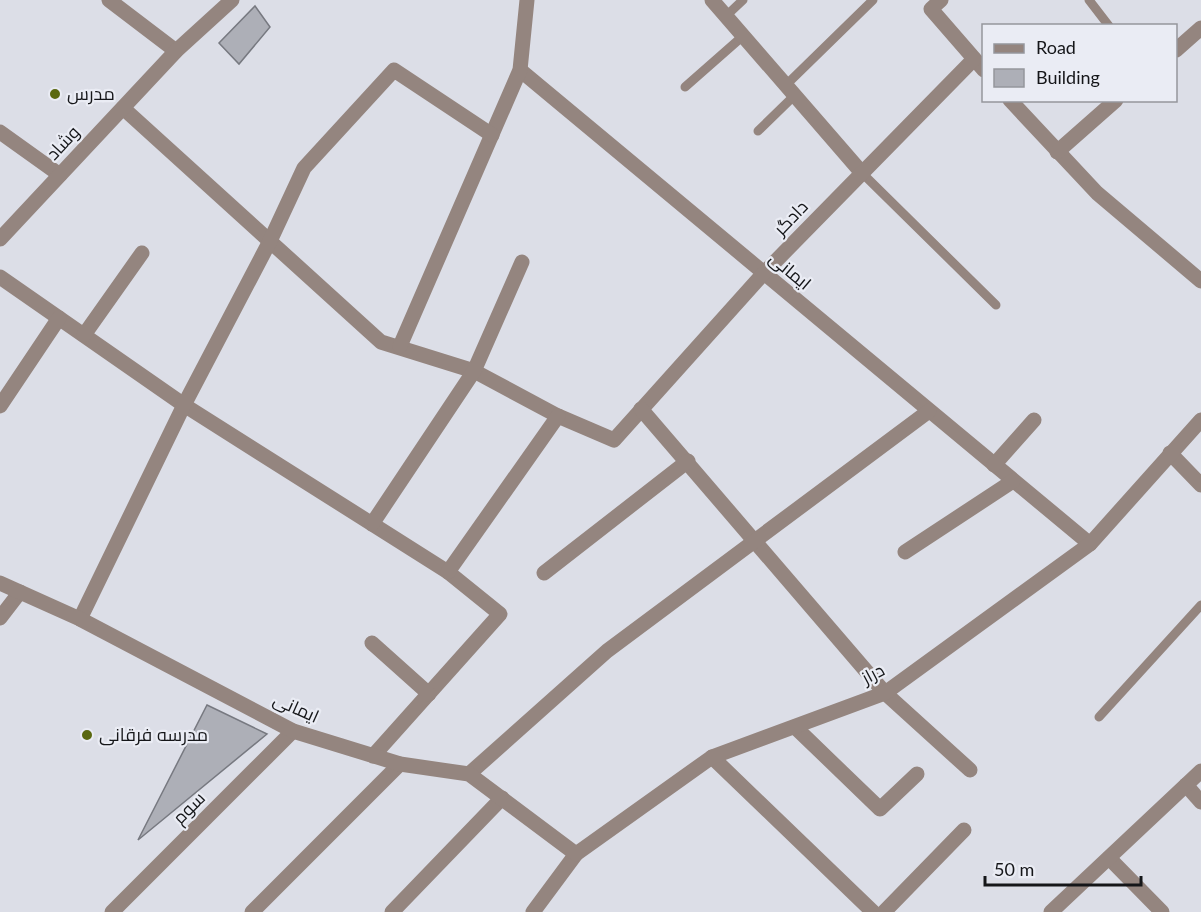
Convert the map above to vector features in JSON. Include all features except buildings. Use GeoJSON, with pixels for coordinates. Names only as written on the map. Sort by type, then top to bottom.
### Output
{"type":"FeatureCollection","features":[{"type":"Feature","properties":{"kind":"street"},"geometry":{"type":"LineString","coordinates":[[109,0],[176,51]]}},
{"type":"Feature","properties":{"kind":"street","name":"وشاد"},"geometry":{"type":"LineString","coordinates":[[0,239],[176,51],[232,0]]}},
{"type":"Feature","properties":{"kind":"street"},"geometry":{"type":"LineString","coordinates":[[400,346],[520,70],[527,0]]}},
{"type":"Feature","properties":{"kind":"street"},"geometry":{"type":"LineString","coordinates":[[712,0],[862,173]]}},
{"type":"Feature","properties":{"kind":"street"},"geometry":{"type":"LineString","coordinates":[[941,0],[931,9],[979,65]]}},
{"type":"Feature","properties":{"kind":"street"},"geometry":{"type":"LineString","coordinates":[[1177,49],[1201,27]]}},
{"type":"Feature","properties":{"kind":"street","name":"دادگر"},"geometry":{"type":"LineString","coordinates":[[558,416],[614,440],[763,274],[862,173],[979,65]]}},
{"type":"Feature","properties":{"kind":"street"},"geometry":{"type":"LineString","coordinates":[[80,619],[184,405],[270,241],[304,168],[393,69],[492,135]]}},
{"type":"Feature","properties":{"kind":"street","name":"ایمانی"},"geometry":{"type":"LineString","coordinates":[[520,70],[1090,544]]}},
{"type":"Feature","properties":{"kind":"street"},"geometry":{"type":"LineString","coordinates":[[1012,102],[1097,193],[1201,281]]}},
{"type":"Feature","properties":{"kind":"street"},"geometry":{"type":"LineString","coordinates":[[1057,152],[1114,102]]}},
{"type":"Feature","properties":{"kind":"street"},"geometry":{"type":"LineString","coordinates":[[123,108],[381,342],[400,346],[474,371],[558,416],[448,572]]}},
{"type":"Feature","properties":{"kind":"street"},"geometry":{"type":"LineString","coordinates":[[0,132],[60,175]]}},
{"type":"Feature","properties":{"kind":"street"},"geometry":{"type":"LineString","coordinates":[[84,335],[142,253]]}},
{"type":"Feature","properties":{"kind":"street"},"geometry":{"type":"LineString","coordinates":[[372,524],[474,371],[522,262]]}},
{"type":"Feature","properties":{"kind":"street"},"geometry":{"type":"LineString","coordinates":[[0,277],[184,405],[448,572],[500,614],[373,756]]}},
{"type":"Feature","properties":{"kind":"street"},"geometry":{"type":"LineString","coordinates":[[0,406],[59,318]]}},
{"type":"Feature","properties":{"kind":"street"},"geometry":{"type":"LineString","coordinates":[[641,409],[885,693],[970,770]]}},
{"type":"Feature","properties":{"kind":"street"},"geometry":{"type":"LineString","coordinates":[[470,774],[607,651],[929,411]]}},
{"type":"Feature","properties":{"kind":"street"},"geometry":{"type":"LineString","coordinates":[[994,465],[1034,420]]}},
{"type":"Feature","properties":{"kind":"street","name":"دراز"},"geometry":{"type":"LineString","coordinates":[[533,912],[576,854],[712,757],[885,693],[1090,544],[1201,420]]}},
{"type":"Feature","properties":{"kind":"street"},"geometry":{"type":"LineString","coordinates":[[1170,453],[1201,485]]}},
{"type":"Feature","properties":{"kind":"street"},"geometry":{"type":"LineString","coordinates":[[544,573],[688,461]]}},
{"type":"Feature","properties":{"kind":"street"},"geometry":{"type":"LineString","coordinates":[[905,552],[1013,481]]}},
{"type":"Feature","properties":{"kind":"street","name":"ایمانی"},"geometry":{"type":"LineString","coordinates":[[0,583],[80,619],[294,731],[400,764],[470,774],[576,854]]}},
{"type":"Feature","properties":{"kind":"street"},"geometry":{"type":"LineString","coordinates":[[0,618],[20,592]]}},
{"type":"Feature","properties":{"kind":"street"},"geometry":{"type":"LineString","coordinates":[[372,643],[429,694]]}},
{"type":"Feature","properties":{"kind":"street"},"geometry":{"type":"LineString","coordinates":[[795,727],[880,808],[916,774]]}},
{"type":"Feature","properties":{"kind":"street","name":"سوم"},"geometry":{"type":"LineString","coordinates":[[112,912],[294,731]]}},
{"type":"Feature","properties":{"kind":"street"},"geometry":{"type":"LineString","coordinates":[[712,757],[873,912]]}},
{"type":"Feature","properties":{"kind":"street"},"geometry":{"type":"LineString","coordinates":[[252,912],[400,764]]}},
{"type":"Feature","properties":{"kind":"street"},"geometry":{"type":"LineString","coordinates":[[1051,912],[1201,771]]}},
{"type":"Feature","properties":{"kind":"street"},"geometry":{"type":"LineString","coordinates":[[1186,785],[1201,802]]}},
{"type":"Feature","properties":{"kind":"street"},"geometry":{"type":"LineString","coordinates":[[392,912],[502,798]]}},
{"type":"Feature","properties":{"kind":"street"},"geometry":{"type":"LineString","coordinates":[[884,912],[964,830]]}},
{"type":"Feature","properties":{"kind":"street"},"geometry":{"type":"LineString","coordinates":[[1109,858],[1162,912]]}},
{"type":"Feature","properties":{"kind":"lane"},"geometry":{"type":"LineString","coordinates":[[726,16],[743,0]]}},
{"type":"Feature","properties":{"kind":"lane"},"geometry":{"type":"LineString","coordinates":[[758,132],[790,90],[873,0]]}},
{"type":"Feature","properties":{"kind":"lane"},"geometry":{"type":"LineString","coordinates":[[1089,0],[1107,24]]}},
{"type":"Feature","properties":{"kind":"lane"},"geometry":{"type":"LineString","coordinates":[[685,87],[743,36]]}},
{"type":"Feature","properties":{"kind":"lane"},"geometry":{"type":"LineString","coordinates":[[862,173],[996,305]]}},
{"type":"Feature","properties":{"kind":"lane"},"geometry":{"type":"LineString","coordinates":[[1099,717],[1201,605]]}},
{"type":"Feature","properties":{"kind":"place","name":"مدرس"},"geometry":{"type":"Point","coordinates":[55,94]}},
{"type":"Feature","properties":{"kind":"place","name":"مدرسه فرقانی"},"geometry":{"type":"Point","coordinates":[87,735]}}]}
